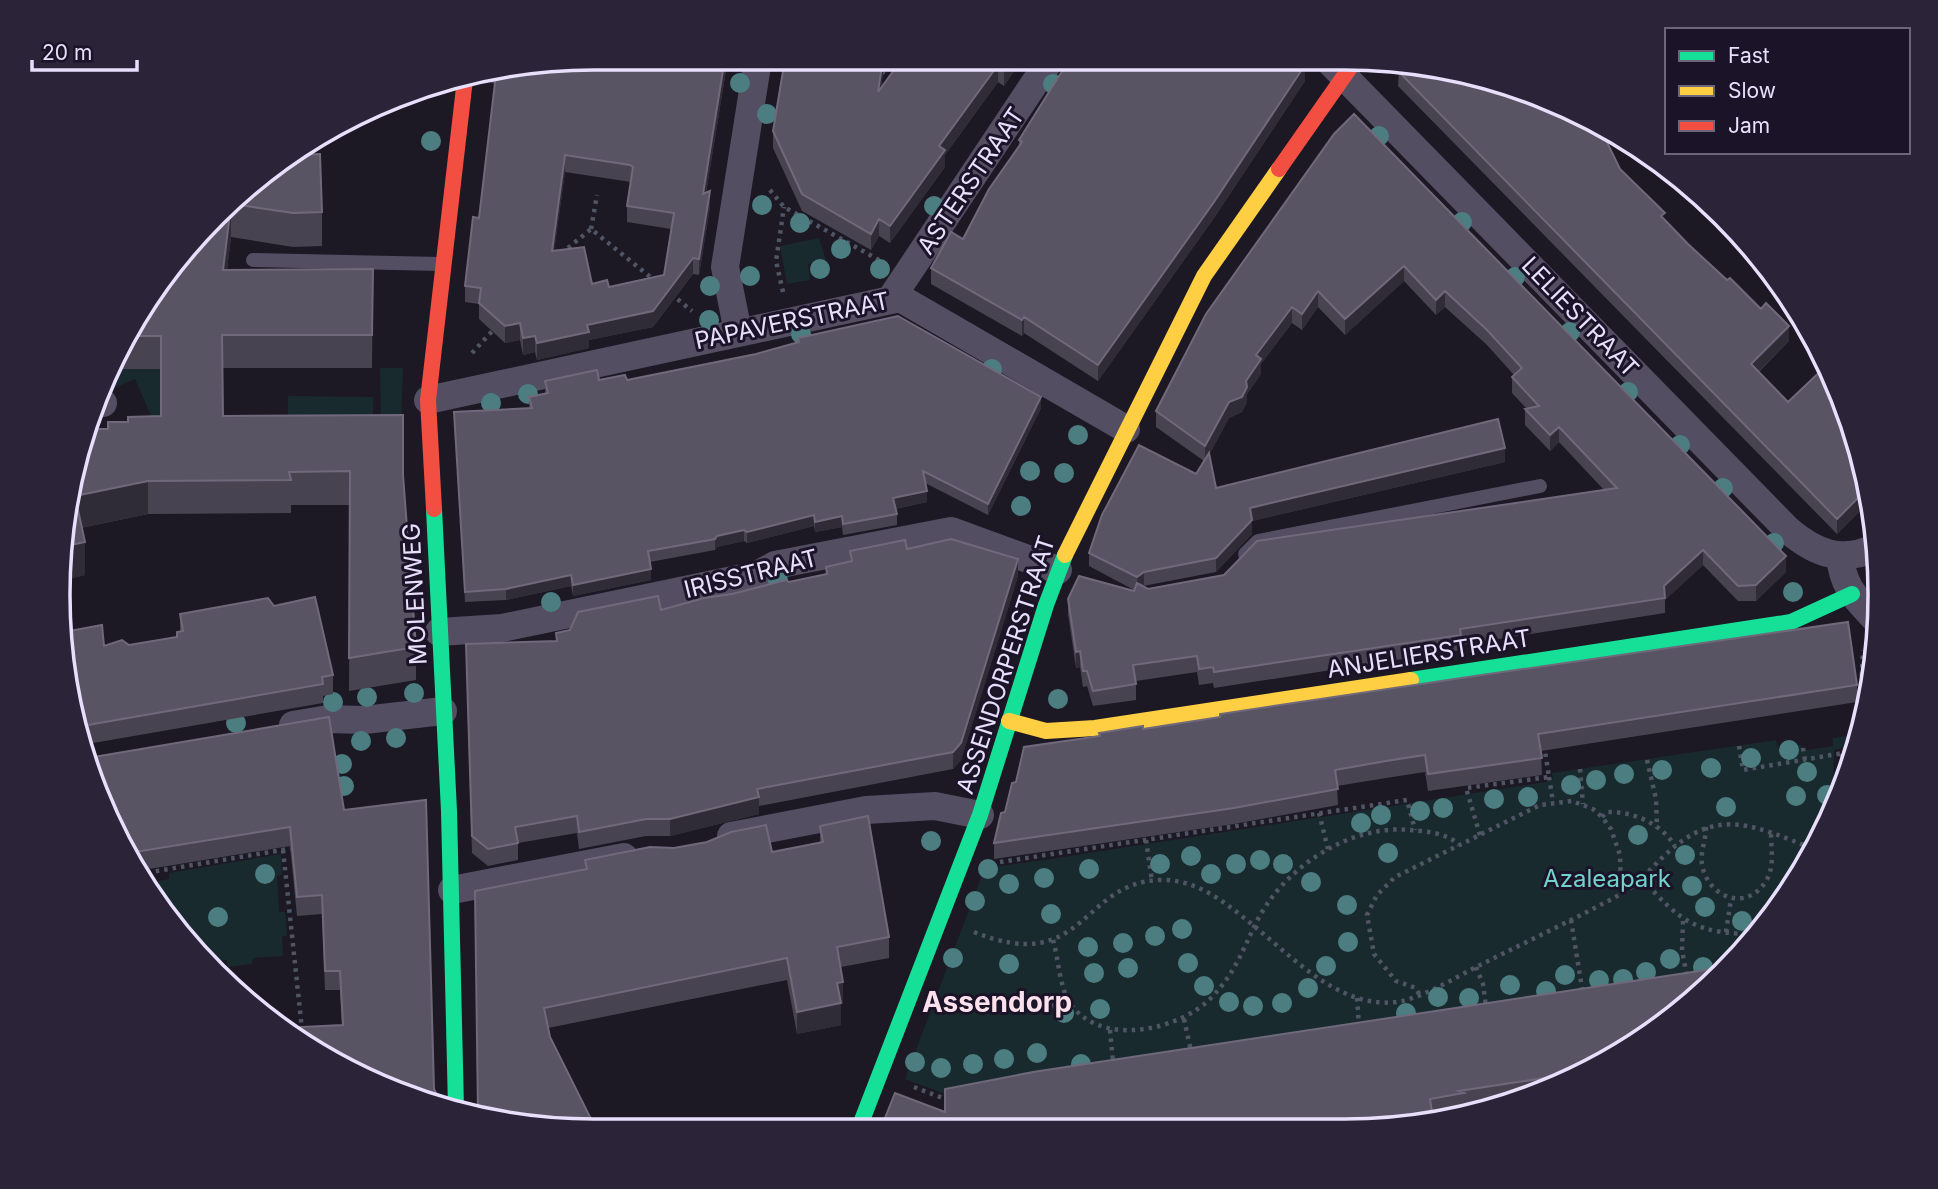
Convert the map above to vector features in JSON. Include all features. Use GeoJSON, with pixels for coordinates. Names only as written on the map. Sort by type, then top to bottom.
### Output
{"type":"FeatureCollection","features":[{"type":"Feature","properties":{"kind":"street"},"geometry":{"type":"LineString","coordinates":[[738,332],[725,267],[756,70]]}},
{"type":"Feature","properties":{"kind":"street","name":"ASTERSTRAAT"},"geometry":{"type":"LineString","coordinates":[[890,300],[1044,70]]}},
{"type":"Feature","properties":{"kind":"street","name":"ASSENDORPERSTRAAT"},"geometry":{"type":"LineString","coordinates":[[862,1119],[980,815],[1009,721],[1051,606],[1058,570],[1204,276],[1341,70]]}},
{"type":"Feature","properties":{"kind":"street","name":"LELIESTRAAT"},"geometry":{"type":"LineString","coordinates":[[1346,70],[1788,530],[1809,547],[1840,556]]}},
{"type":"Feature","properties":{"kind":"street","name":"MOLENWEG"},"geometry":{"type":"LineString","coordinates":[[456,1100],[452,890],[428,400],[464,87]]}},
{"type":"Feature","properties":{"kind":"street","name":"PAPAVERSTRAAT"},"geometry":{"type":"LineString","coordinates":[[428,400],[900,298],[1126,429]]}},
{"type":"Feature","properties":{"kind":"street","name":"IRISSTRAAT"},"geometry":{"type":"LineString","coordinates":[[439,632],[502,628],[757,575],[775,565],[951,531],[1058,570]]}},
{"type":"Feature","properties":{"kind":"street"},"geometry":{"type":"LineString","coordinates":[[1866,552],[1840,556],[1842,577],[1852,594],[1868,610]]}},
{"type":"Feature","properties":{"kind":"street","name":"ANJELIERSTRAAT"},"geometry":{"type":"LineString","coordinates":[[1009,721],[1046,731],[1095,728],[1791,622],[1852,594]]}},
{"type":"Feature","properties":{"kind":"street"},"geometry":{"type":"LineString","coordinates":[[260,731],[328,719],[364,720],[443,711]]}},
{"type":"Feature","properties":{"kind":"street"},"geometry":{"type":"LineString","coordinates":[[704,848],[726,837],[866,810],[935,806],[980,815]]}},
{"type":"Feature","properties":{"kind":"street"},"geometry":{"type":"LineString","coordinates":[[452,890],[649,852]]}},
{"type":"Feature","properties":{"kind":"lane"},"geometry":{"type":"LineString","coordinates":[[253,260],[442,264]]}},
{"type":"Feature","properties":{"kind":"lane"},"geometry":{"type":"LineString","coordinates":[[1239,561],[1258,541],[1541,486]]}},
{"type":"Feature","properties":{"kind":"path"},"geometry":{"type":"LineString","coordinates":[[877,83],[884,70]]}},
{"type":"Feature","properties":{"kind":"path"},"geometry":{"type":"LineString","coordinates":[[568,248],[591,229],[597,195]]}},
{"type":"Feature","properties":{"kind":"path"},"geometry":{"type":"LineString","coordinates":[[784,301],[776,261],[784,207],[879,260],[873,268]]}},
{"type":"Feature","properties":{"kind":"path"},"geometry":{"type":"LineString","coordinates":[[591,229],[692,311]]}},
{"type":"Feature","properties":{"kind":"path"},"geometry":{"type":"LineString","coordinates":[[472,353],[504,319]]}},
{"type":"Feature","properties":{"kind":"path"},"geometry":{"type":"LineString","coordinates":[[1825,607],[1864,651],[1863,670]]}},
{"type":"Feature","properties":{"kind":"path"},"geometry":{"type":"LineString","coordinates":[[1543,738],[1553,802]]}},
{"type":"Feature","properties":{"kind":"path"},"geometry":{"type":"LineString","coordinates":[[1739,746],[1743,770],[1842,754]]}},
{"type":"Feature","properties":{"kind":"path"},"geometry":{"type":"LineString","coordinates":[[1803,748],[1805,760]]}},
{"type":"Feature","properties":{"kind":"path"},"geometry":{"type":"LineString","coordinates":[[1647,760],[1656,799],[1657,828]]}},
{"type":"Feature","properties":{"kind":"path"},"geometry":{"type":"LineString","coordinates":[[1580,769],[1583,804]]}},
{"type":"Feature","properties":{"kind":"path"},"geometry":{"type":"LineString","coordinates":[[1480,835],[1466,788],[1549,777]]}},
{"type":"Feature","properties":{"kind":"path"},"geometry":{"type":"LineString","coordinates":[[993,863],[1407,800],[1415,830]]}},
{"type":"Feature","properties":{"kind":"path"},"geometry":{"type":"LineString","coordinates":[[1419,994],[1416,988],[1396,981],[1379,964],[1369,942],[1367,915],[1377,895],[1395,877],[1459,845],[1553,802],[1583,804],[1602,817],[1611,829],[1620,855],[1621,894]]}},
{"type":"Feature","properties":{"kind":"path"},"geometry":{"type":"LineString","coordinates":[[1602,817],[1607,812],[1621,812],[1657,828],[1675,846]]}},
{"type":"Feature","properties":{"kind":"path"},"geometry":{"type":"LineString","coordinates":[[1320,813],[1328,850]]}},
{"type":"Feature","properties":{"kind":"path"},"geometry":{"type":"LineString","coordinates":[[972,931],[1011,944],[1053,940],[1068,932],[1114,896],[1152,881],[1173,880],[1198,887],[1225,903],[1319,978],[1357,998],[1393,1003],[1476,967],[1621,894],[1642,879],[1675,846],[1706,827],[1737,823],[1804,845]]}},
{"type":"Feature","properties":{"kind":"path"},"geometry":{"type":"LineString","coordinates":[[1706,827],[1701,856],[1703,868],[1714,890],[1731,899],[1754,892],[1767,881],[1772,865],[1771,832]]}},
{"type":"Feature","properties":{"kind":"path"},"geometry":{"type":"LineString","coordinates":[[1053,940],[1069,1000],[1073,1008],[1095,1025],[1110,1030],[1184,1019],[1198,1011],[1223,985],[1255,927],[1289,879],[1328,850],[1378,832],[1415,830],[1446,836],[1459,845]]}},
{"type":"Feature","properties":{"kind":"path"},"geometry":{"type":"LineString","coordinates":[[1146,840],[1152,881]]}},
{"type":"Feature","properties":{"kind":"path"},"geometry":{"type":"LineString","coordinates":[[149,872],[305,847]]}},
{"type":"Feature","properties":{"kind":"path"},"geometry":{"type":"LineString","coordinates":[[283,850],[302,1030]]}},
{"type":"Feature","properties":{"kind":"path"},"geometry":{"type":"LineString","coordinates":[[1642,879],[1683,921],[1693,926],[1744,933]]}},
{"type":"Feature","properties":{"kind":"path"},"geometry":{"type":"LineString","coordinates":[[1726,932],[1731,899]]}},
{"type":"Feature","properties":{"kind":"path"},"geometry":{"type":"LineString","coordinates":[[1571,920],[1583,1000]]}},
{"type":"Feature","properties":{"kind":"path"},"geometry":{"type":"LineString","coordinates":[[1683,921],[1682,950],[1688,985]]}},
{"type":"Feature","properties":{"kind":"path"},"geometry":{"type":"LineString","coordinates":[[1476,967],[1483,984],[1487,1014]]}},
{"type":"Feature","properties":{"kind":"path"},"geometry":{"type":"LineString","coordinates":[[1357,998],[1360,1033]]}},
{"type":"Feature","properties":{"kind":"path"},"geometry":{"type":"LineString","coordinates":[[1044,1009],[1069,1000]]}},
{"type":"Feature","properties":{"kind":"path"},"geometry":{"type":"LineString","coordinates":[[1184,1019],[1193,1059]]}},
{"type":"Feature","properties":{"kind":"path"},"geometry":{"type":"LineString","coordinates":[[1110,1030],[1114,1070]]}},
{"type":"Feature","properties":{"kind":"path"},"geometry":{"type":"LineString","coordinates":[[911,1086],[946,1100],[959,1097]]}},
{"type":"Feature","properties":{"kind":"green space"},"geometry":{"type":"Polygon","coordinates":[[[819,238],[826,261],[808,264],[810,280],[787,284],[780,246],[819,238]]]}},
{"type":"Feature","properties":{"kind":"green space"},"geometry":{"type":"Polygon","coordinates":[[[380,368],[403,368],[400,448],[381,425],[380,368]]]}},
{"type":"Feature","properties":{"kind":"green space"},"geometry":{"type":"Polygon","coordinates":[[[121,369],[161,369],[161,450],[137,441],[151,416],[135,379],[112,389],[121,369]]]}},
{"type":"Feature","properties":{"kind":"green space"},"geometry":{"type":"Polygon","coordinates":[[[288,396],[373,397],[373,417],[288,416],[288,396]]]}},
{"type":"Feature","properties":{"kind":"green space","name":"Azaleapark"},"geometry":{"type":"Polygon","coordinates":[[[1848,736],[1845,747],[1834,750],[1833,782],[1798,857],[1760,914],[1700,979],[948,1095],[905,1079],[986,865],[993,867],[1044,860],[1546,782],[1553,778],[1552,773],[1776,740],[1778,748],[1800,745],[1807,750],[1833,746],[1833,738],[1848,736]]]}},
{"type":"Feature","properties":{"kind":"green space"},"geometry":{"type":"Polygon","coordinates":[[[281,854],[282,875],[277,876],[279,912],[285,912],[287,936],[282,936],[283,956],[253,958],[252,964],[228,967],[227,960],[220,961],[200,940],[158,886],[155,882],[169,879],[169,873],[281,854]]]}},
{"type":"Feature","properties":{"kind":"building"},"geometry":{"type":"Polygon","coordinates":[[[723,70],[703,194],[710,191],[699,259],[693,258],[653,311],[587,325],[589,332],[537,343],[535,336],[523,338],[520,323],[505,326],[479,303],[481,288],[465,286],[473,217],[479,218],[495,79],[560,71],[723,70]],[[565,155],[552,251],[584,247],[592,284],[607,280],[609,287],[664,275],[674,213],[627,206],[633,167],[565,155]]]}},
{"type":"Feature","properties":{"kind":"building"},"geometry":{"type":"Polygon","coordinates":[[[783,70],[881,70],[878,92],[894,70],[994,70],[939,146],[945,150],[890,226],[879,219],[871,234],[802,194],[773,131],[783,70]]]}},
{"type":"Feature","properties":{"kind":"building"},"geometry":{"type":"Polygon","coordinates":[[[1063,70],[1302,70],[1214,202],[1098,365],[1024,317],[1022,320],[931,268],[951,232],[963,239],[989,189],[1022,142],[1019,140],[1063,70]]]}},
{"type":"Feature","properties":{"kind":"building"},"geometry":{"type":"Polygon","coordinates":[[[1400,73],[1446,80],[1512,98],[1606,140],[1620,169],[1665,213],[1661,216],[1688,244],[1727,280],[1730,278],[1761,309],[1766,303],[1789,326],[1751,364],[1788,402],[1819,373],[1840,426],[1859,497],[1837,519],[1400,73]]]}},
{"type":"Feature","properties":{"kind":"building"},"geometry":{"type":"Polygon","coordinates":[[[1354,114],[1786,556],[1756,585],[1738,586],[1703,550],[1664,586],[1665,598],[1460,629],[1461,635],[1214,672],[1213,667],[1199,669],[1197,656],[1133,665],[1136,684],[1093,691],[1087,671],[1083,671],[1080,651],[1076,652],[1068,599],[1079,576],[1134,591],[1137,583],[1148,589],[1224,575],[1257,541],[1617,488],[1559,427],[1550,435],[1525,409],[1539,406],[1512,377],[1522,368],[1487,330],[1445,291],[1436,300],[1404,266],[1345,319],[1318,291],[1302,314],[1292,307],[1256,355],[1261,359],[1246,381],[1247,387],[1242,397],[1229,402],[1205,446],[1156,411],[1206,314],[1334,134],[1354,114]]]}},
{"type":"Feature","properties":{"kind":"building"},"geometry":{"type":"Polygon","coordinates":[[[309,154],[320,154],[322,212],[293,213],[243,206],[275,178],[309,154]]]}},
{"type":"Feature","properties":{"kind":"building"},"geometry":{"type":"Polygon","coordinates":[[[229,219],[223,270],[373,269],[372,335],[222,335],[223,416],[403,415],[403,475],[416,647],[349,658],[350,471],[289,472],[291,480],[148,481],[79,495],[97,429],[108,429],[108,422],[128,422],[128,417],[161,416],[161,336],[138,336],[178,275],[229,219]]]}},
{"type":"Feature","properties":{"kind":"building"},"geometry":{"type":"Polygon","coordinates":[[[898,316],[1041,397],[988,504],[923,471],[927,491],[893,498],[897,514],[843,524],[842,516],[815,522],[814,515],[747,532],[744,530],[717,536],[715,539],[648,551],[651,569],[573,585],[571,575],[506,589],[465,592],[454,412],[532,408],[529,397],[548,393],[545,381],[597,370],[599,380],[625,375],[627,380],[756,354],[799,342],[798,338],[898,316]]]}},
{"type":"Feature","properties":{"kind":"building"},"geometry":{"type":"Polygon","coordinates":[[[1498,419],[1505,448],[1250,508],[1252,520],[1216,558],[1144,572],[1137,577],[1089,553],[1102,515],[1139,445],[1196,474],[1209,453],[1216,488],[1498,419]]]}},
{"type":"Feature","properties":{"kind":"building"},"geometry":{"type":"Polygon","coordinates":[[[77,507],[85,542],[72,545],[77,507]]]}},
{"type":"Feature","properties":{"kind":"building"},"geometry":{"type":"Polygon","coordinates":[[[951,539],[1018,559],[961,743],[953,752],[757,789],[759,797],[670,819],[646,819],[579,832],[577,816],[515,827],[518,843],[488,849],[472,836],[466,644],[557,641],[556,633],[570,630],[578,612],[658,596],[661,610],[786,580],[789,582],[827,574],[826,567],[852,561],[850,551],[905,540],[907,549],[951,539]]]}},
{"type":"Feature","properties":{"kind":"building"},"geometry":{"type":"Polygon","coordinates":[[[315,597],[333,675],[322,677],[323,684],[87,725],[74,663],[71,631],[102,625],[104,646],[122,640],[129,645],[177,637],[177,632],[183,631],[180,614],[268,598],[274,606],[315,597]]]}},
{"type":"Feature","properties":{"kind":"building"},"geometry":{"type":"Polygon","coordinates":[[[1848,622],[1857,685],[1538,734],[1542,758],[1428,774],[1425,755],[1386,761],[1335,770],[1338,789],[1234,808],[994,843],[1001,813],[1005,812],[1012,783],[1016,782],[1024,747],[1100,736],[1099,733],[1143,726],[1143,729],[1220,717],[1220,714],[1848,622]]]}},
{"type":"Feature","properties":{"kind":"building"},"geometry":{"type":"Polygon","coordinates":[[[329,717],[344,810],[426,800],[434,1089],[437,1094],[363,1065],[298,1027],[343,1025],[340,971],[325,971],[322,895],[297,897],[290,827],[137,852],[110,795],[96,756],[329,717]]]}},
{"type":"Feature","properties":{"kind":"building"},"geometry":{"type":"Polygon","coordinates":[[[868,816],[889,937],[837,947],[843,982],[837,983],[841,1003],[797,1012],[787,958],[544,1008],[550,1037],[591,1119],[526,1115],[478,1106],[475,891],[587,869],[585,860],[650,847],[674,848],[707,842],[731,832],[766,825],[772,852],[823,842],[820,826],[868,816]]]}},
{"type":"Feature","properties":{"kind":"building"},"geometry":{"type":"Polygon","coordinates":[[[1709,970],[1663,1011],[1635,1031],[1575,1065],[1547,1078],[1459,1091],[1464,1093],[1430,1099],[1432,1111],[1343,1119],[885,1119],[895,1093],[945,1112],[945,1089],[1033,1072],[1709,970]]]}},
{"type":"Feature","properties":{"kind":"traffic: fast"},"geometry":{"type":"LineString","coordinates":[[434,509],[449,811],[456,1100]]}},
{"type":"Feature","properties":{"kind":"traffic: fast"},"geometry":{"type":"LineString","coordinates":[[862,1119],[980,815],[1046,605],[1065,555]]}},
{"type":"Feature","properties":{"kind":"traffic: fast"},"geometry":{"type":"LineString","coordinates":[[1411,680],[1791,622],[1852,594]]}},
{"type":"Feature","properties":{"kind":"traffic: slow"},"geometry":{"type":"LineString","coordinates":[[1065,555],[1204,276],[1279,169]]}},
{"type":"Feature","properties":{"kind":"traffic: slow"},"geometry":{"type":"LineString","coordinates":[[1009,721],[1046,731],[1095,728],[1411,680]]}},
{"type":"Feature","properties":{"kind":"traffic: jam"},"geometry":{"type":"LineString","coordinates":[[1279,169],[1348,70]]}},
{"type":"Feature","properties":{"kind":"traffic: jam"},"geometry":{"type":"LineString","coordinates":[[434,509],[428,400],[464,87]]}},
{"type":"Feature","properties":{"kind":"district","name":"Assendorp"},"geometry":{"type":"Point","coordinates":[997,1002]}}]}
